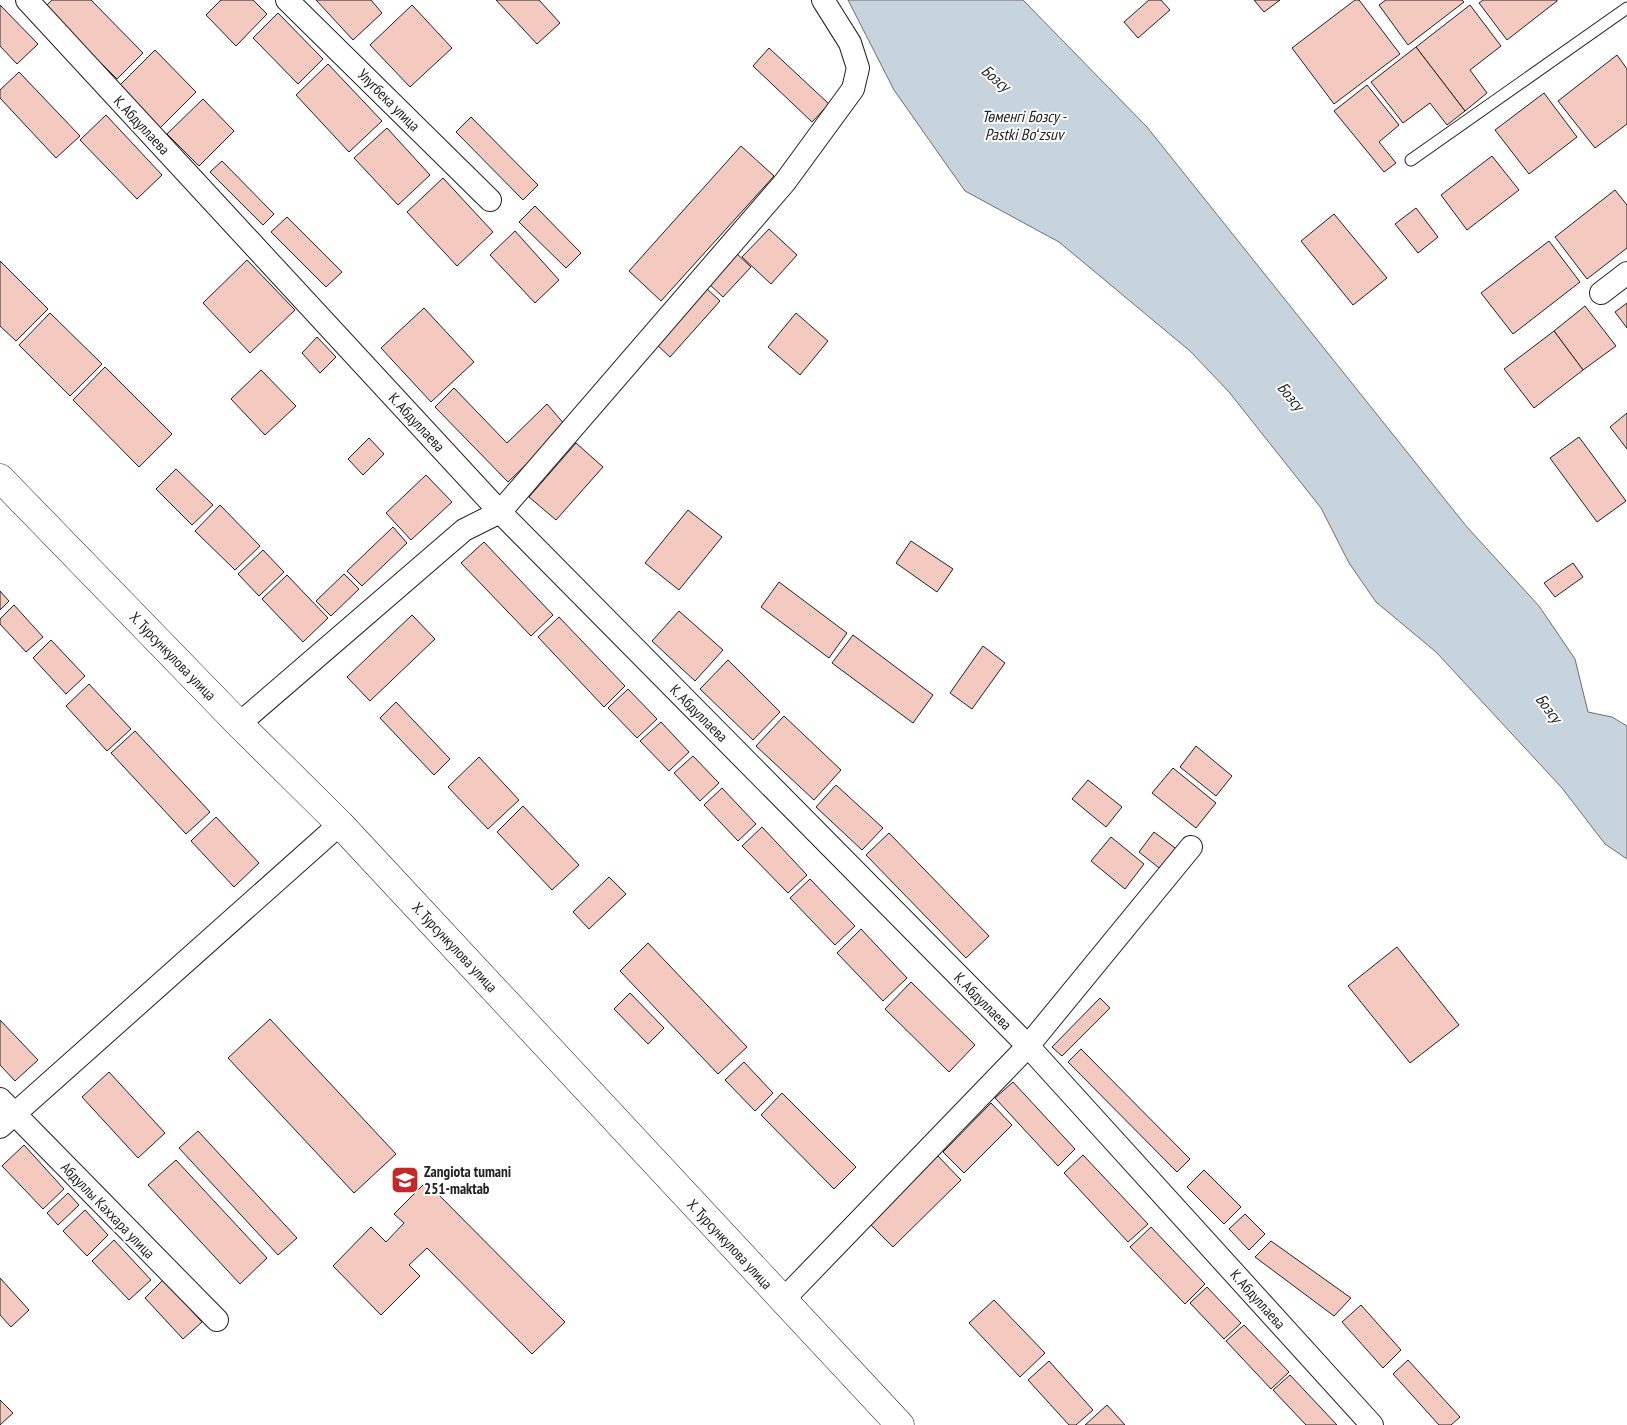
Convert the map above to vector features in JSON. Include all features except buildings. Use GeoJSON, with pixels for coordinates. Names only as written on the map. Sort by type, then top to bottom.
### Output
{"type":"FeatureCollection","features":[{"type":"Feature","properties":{"kind":"street","name":"К. Абдуллаева"},"geometry":{"type":"LineString","coordinates":[[27,0],[500,512],[1028,1046],[1372,1425]]}},
{"type":"Feature","properties":{"kind":"street","name":"Улугбека улица"},"geometry":{"type":"LineString","coordinates":[[287,0],[490,200]]}},
{"type":"Feature","properties":{"kind":"street"},"geometry":{"type":"LineString","coordinates":[[239,724],[464,530],[500,512],[785,182],[853,89],[858,68],[850,43],[823,0]]}},
{"type":"Feature","properties":{"kind":"street"},"geometry":{"type":"LineString","coordinates":[[1601,293],[1627,273]]}},
{"type":"Feature","properties":{"kind":"street","name":"Х. Турсункулова улица"},"geometry":{"type":"LineString","coordinates":[[0,478],[239,724],[340,824],[782,1301],[900,1425]]}},
{"type":"Feature","properties":{"kind":"street"},"geometry":{"type":"LineString","coordinates":[[4,1113],[340,824]]}},
{"type":"Feature","properties":{"kind":"street"},"geometry":{"type":"LineString","coordinates":[[782,1301],[1028,1046],[1191,847]]}},
{"type":"Feature","properties":{"kind":"street","name":"Абдуллы Каххара улица"},"geometry":{"type":"LineString","coordinates":[[4,1113],[217,1320]]}},
{"type":"Feature","properties":{"kind":"lane"},"geometry":{"type":"LineString","coordinates":[[1411,160],[1627,8]]}},
{"type":"Feature","properties":{"kind":"water","name":"Төменгі Бозсу - Pastki Boʻzsuv"},"geometry":{"type":"Polygon","coordinates":[[[848,0],[1023,0],[1147,127],[1467,527],[1539,606],[1575,659],[1588,712],[1612,717],[1627,726],[1627,859],[1605,844],[1562,788],[1436,652],[1376,602],[1349,563],[1321,508],[1229,392],[1190,351],[1059,242],[965,191],[894,90],[848,0]]]}},
{"type":"Feature","properties":{"kind":"place","name":"Zangiota tumani 251-maktab"},"geometry":{"type":"Point","coordinates":[405,1180]}},
{"type":"Feature","properties":{"kind":"water label","name":"Бозсу"},"geometry":{"type":"Point","coordinates":[996,78]}},
{"type":"Feature","properties":{"kind":"water label","name":"Бозсу"},"geometry":{"type":"Point","coordinates":[1291,396]}},
{"type":"Feature","properties":{"kind":"water label","name":"Бозсу"},"geometry":{"type":"Point","coordinates":[1549,708]}}]}
